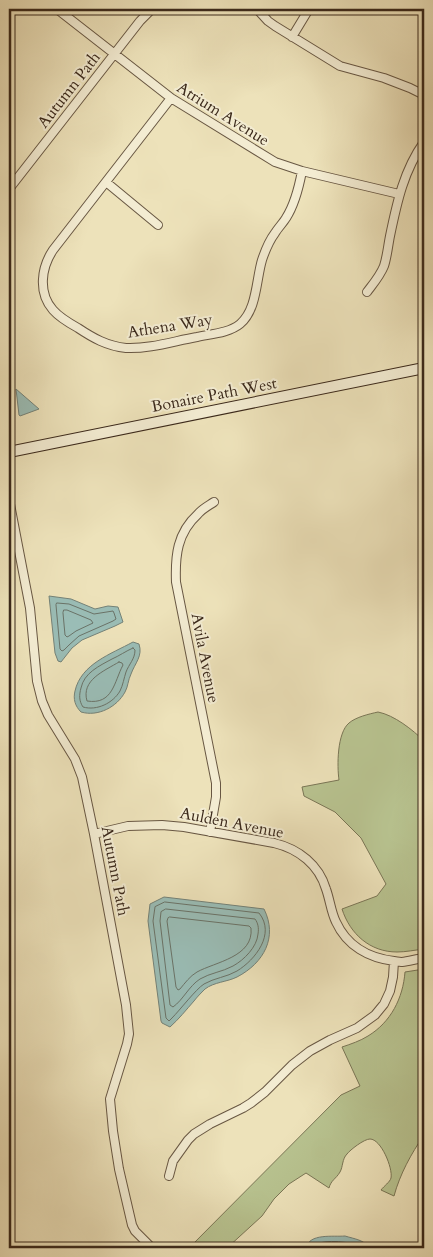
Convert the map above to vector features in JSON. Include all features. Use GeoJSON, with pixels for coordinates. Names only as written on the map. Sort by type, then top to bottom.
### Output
{"type":"FeatureCollection","features":[{"type":"Feature","properties":{"kind":"street","name":"Atrium Avenue"},"geometry":{"type":"LineString","coordinates":[[57,9],[171,98],[265,156],[286,167],[399,194]]}},
{"type":"Feature","properties":{"kind":"street","name":"Autumn Path"},"geometry":{"type":"LineString","coordinates":[[9,189],[140,21],[152,9]]}},
{"type":"Feature","properties":{"kind":"street"},"geometry":{"type":"LineString","coordinates":[[257,9],[268,21],[340,66],[384,78],[424,95]]}},
{"type":"Feature","properties":{"kind":"street"},"geometry":{"type":"LineString","coordinates":[[292,37],[309,9]]}},
{"type":"Feature","properties":{"kind":"street","name":"Athena Way"},"geometry":{"type":"LineString","coordinates":[[171,98],[48,257],[44,266],[44,293],[53,310],[94,339],[115,346],[135,348],[226,331],[240,324],[252,307],[265,251],[274,233],[293,206],[302,171]]}},
{"type":"Feature","properties":{"kind":"street"},"geometry":{"type":"LineString","coordinates":[[367,292],[384,266],[399,194],[409,167],[424,142]]}},
{"type":"Feature","properties":{"kind":"street"},"geometry":{"type":"LineString","coordinates":[[106,182],[158,225]]}},
{"type":"Feature","properties":{"kind":"street","name":"Bonaire Path West"},"geometry":{"type":"LineString","coordinates":[[9,452],[424,368]]}},
{"type":"Feature","properties":{"kind":"street","name":"Autumn Path"},"geometry":{"type":"LineString","coordinates":[[9,499],[30,608],[37,681],[48,715],[75,759],[82,777],[94,834],[126,1005],[129,1034],[110,1100],[113,1131],[119,1169],[132,1225],[135,1231],[152,1248]]}},
{"type":"Feature","properties":{"kind":"street","name":"Avila Avenue"},"geometry":{"type":"LineString","coordinates":[[210,832],[216,797],[216,782],[176,582],[176,557],[178,544],[186,528],[197,514],[214,502]]}},
{"type":"Feature","properties":{"kind":"street","name":"Aulden Avenue"},"geometry":{"type":"LineString","coordinates":[[94,834],[128,826],[173,826],[288,847],[311,863],[320,874],[326,887],[336,922],[348,940],[369,955],[382,959],[401,962],[424,958]]}},
{"type":"Feature","properties":{"kind":"street"},"geometry":{"type":"LineString","coordinates":[[169,1176],[173,1161],[194,1134],[251,1103],[310,1051],[357,1028],[374,1015],[384,1004],[390,991],[394,961]]}},
{"type":"Feature","properties":{"kind":"green space"},"geometry":{"type":"Polygon","coordinates":[[[378,712],[397,720],[424,741],[424,949],[397,952],[387,951],[370,945],[356,934],[342,909],[377,896],[386,884],[361,838],[335,812],[304,796],[302,787],[339,780],[339,750],[345,728],[355,719],[378,712]]]}},
{"type":"Feature","properties":{"kind":"green space"},"geometry":{"type":"Polygon","coordinates":[[[424,969],[424,1135],[406,1164],[394,1196],[381,1190],[391,1178],[390,1168],[385,1155],[374,1140],[367,1139],[354,1147],[345,1156],[340,1172],[329,1188],[306,1173],[289,1184],[274,1199],[262,1216],[227,1248],[189,1248],[341,1095],[360,1086],[342,1047],[365,1038],[383,1024],[394,1009],[402,991],[405,972],[424,969]]]}},
{"type":"Feature","properties":{"kind":"water"},"geometry":{"type":"Polygon","coordinates":[[[16,389],[39,409],[20,416],[16,389]]]}},
{"type":"Feature","properties":{"kind":"water"},"geometry":{"type":"Polygon","coordinates":[[[49,596],[71,599],[95,609],[108,606],[118,607],[123,622],[82,640],[72,648],[61,662],[58,661],[55,653],[49,596]]]}},
{"type":"Feature","properties":{"kind":"water"},"geometry":{"type":"Polygon","coordinates":[[[133,642],[139,644],[140,652],[122,697],[106,710],[94,713],[81,712],[76,705],[74,697],[78,682],[90,667],[98,661],[133,642]]]}},
{"type":"Feature","properties":{"kind":"water"},"geometry":{"type":"Polygon","coordinates":[[[164,897],[264,909],[269,929],[269,939],[266,948],[255,964],[237,977],[205,989],[170,1027],[161,1021],[148,921],[150,904],[164,897]]]}},
{"type":"Feature","properties":{"kind":"water"},"geometry":{"type":"Polygon","coordinates":[[[345,1236],[362,1241],[370,1248],[306,1248],[308,1243],[316,1238],[345,1236]]]}}]}
